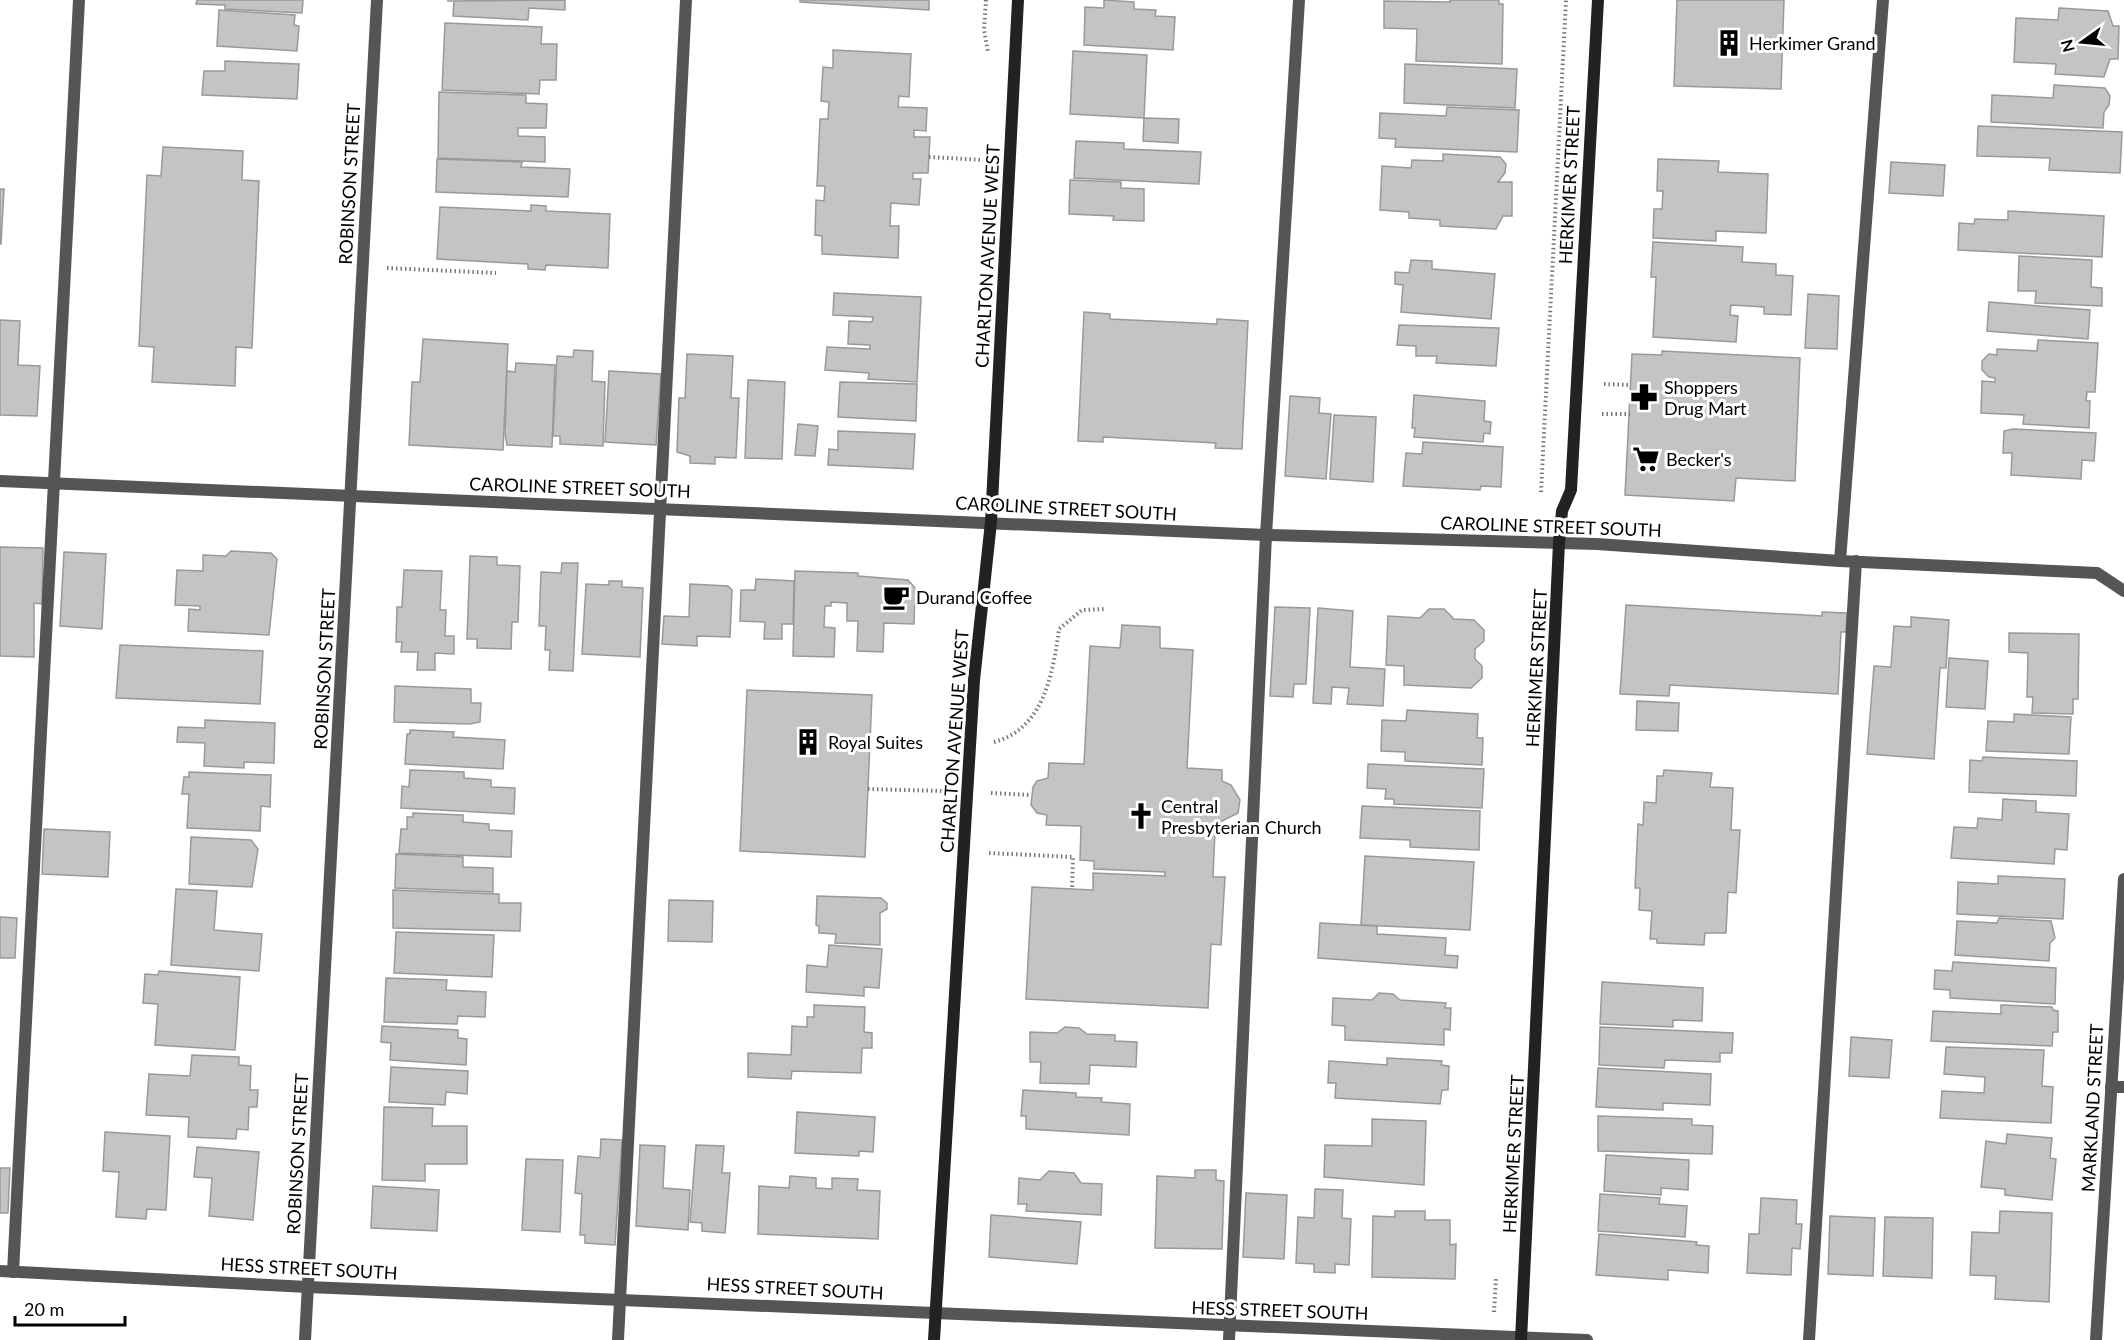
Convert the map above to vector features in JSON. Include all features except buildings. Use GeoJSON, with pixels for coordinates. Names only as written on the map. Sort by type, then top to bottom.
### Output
{"type":"FeatureCollection","features":[{"type":"Feature","properties":{"kind":"street"},"geometry":{"type":"LineString","coordinates":[[6,1272],[79,0]]}},
{"type":"Feature","properties":{"kind":"street","name":"ROBINSON STREET"},"geometry":{"type":"LineString","coordinates":[[305,1340],[377,0]]}},
{"type":"Feature","properties":{"kind":"street"},"geometry":{"type":"LineString","coordinates":[[618,1340],[686,0]]}},
{"type":"Feature","properties":{"kind":"street","name":"CHARLTON AVENUE WEST"},"geometry":{"type":"LineString","coordinates":[[934,1340],[974,680],[991,522],[1018,0]]}},
{"type":"Feature","properties":{"kind":"street"},"geometry":{"type":"LineString","coordinates":[[1228,1340],[1266,535],[1299,0]]}},
{"type":"Feature","properties":{"kind":"street","name":"HERKIMER STREET"},"geometry":{"type":"LineString","coordinates":[[1521,1339],[1560,543],[1562,511],[1571,490],[1598,0]]}},
{"type":"Feature","properties":{"kind":"street"},"geometry":{"type":"LineString","coordinates":[[1840,561],[1882,0]]}},
{"type":"Feature","properties":{"kind":"street","name":"CAROLINE STREET SOUTH"},"geometry":{"type":"LineString","coordinates":[[0,481],[1266,535],[1560,543],[1840,561],[2097,573],[2124,591]]}},
{"type":"Feature","properties":{"kind":"street"},"geometry":{"type":"LineString","coordinates":[[1809,1340],[1856,561]]}},
{"type":"Feature","properties":{"kind":"street","name":"MARKLAND STREET"},"geometry":{"type":"LineString","coordinates":[[2096,1340],[2118,1087],[2124,879]]}},
{"type":"Feature","properties":{"kind":"street","name":"HESS STREET SOUTH"},"geometry":{"type":"LineString","coordinates":[[6,1272],[308,1287],[1587,1340]]}},
{"type":"Feature","properties":{"kind":"path"},"geometry":{"type":"LineString","coordinates":[[1541,493],[1566,0]]}},
{"type":"Feature","properties":{"kind":"path"},"geometry":{"type":"LineString","coordinates":[[929,157],[1010,161]]}},
{"type":"Feature","properties":{"kind":"path"},"geometry":{"type":"LineString","coordinates":[[362,268],[496,273]]}},
{"type":"Feature","properties":{"kind":"path"},"geometry":{"type":"LineString","coordinates":[[1604,384],[1631,385]]}},
{"type":"Feature","properties":{"kind":"path"},"geometry":{"type":"LineString","coordinates":[[1623,393],[1624,384]]}},
{"type":"Feature","properties":{"kind":"path"},"geometry":{"type":"LineString","coordinates":[[1602,414],[1630,414]]}},
{"type":"Feature","properties":{"kind":"path"},"geometry":{"type":"LineString","coordinates":[[1622,414],[1622,422]]}},
{"type":"Feature","properties":{"kind":"path"},"geometry":{"type":"LineString","coordinates":[[970,748],[1010,738],[1035,713],[1052,677],[1059,629],[1082,610],[1106,609]]}},
{"type":"Feature","properties":{"kind":"path"},"geometry":{"type":"LineString","coordinates":[[868,789],[1030,795]]}},
{"type":"Feature","properties":{"kind":"path"},"geometry":{"type":"LineString","coordinates":[[964,852],[1073,857],[1072,889]]}},
{"type":"Feature","properties":{"kind":"place","name":"Herkimer Grand"},"geometry":{"type":"Point","coordinates":[1729,43]}},
{"type":"Feature","properties":{"kind":"place","name":"Shoppers Drug Mart"},"geometry":{"type":"Point","coordinates":[1644,397]}},
{"type":"Feature","properties":{"kind":"place","name":"Becker's"},"geometry":{"type":"Point","coordinates":[1646,459]}},
{"type":"Feature","properties":{"kind":"place","name":"Durand Coffee"},"geometry":{"type":"Point","coordinates":[896,597]}},
{"type":"Feature","properties":{"kind":"place","name":"Royal Suites"},"geometry":{"type":"Point","coordinates":[808,742]}},
{"type":"Feature","properties":{"kind":"place","name":"Central Presbyterian Church"},"geometry":{"type":"Point","coordinates":[1141,816]}}]}
